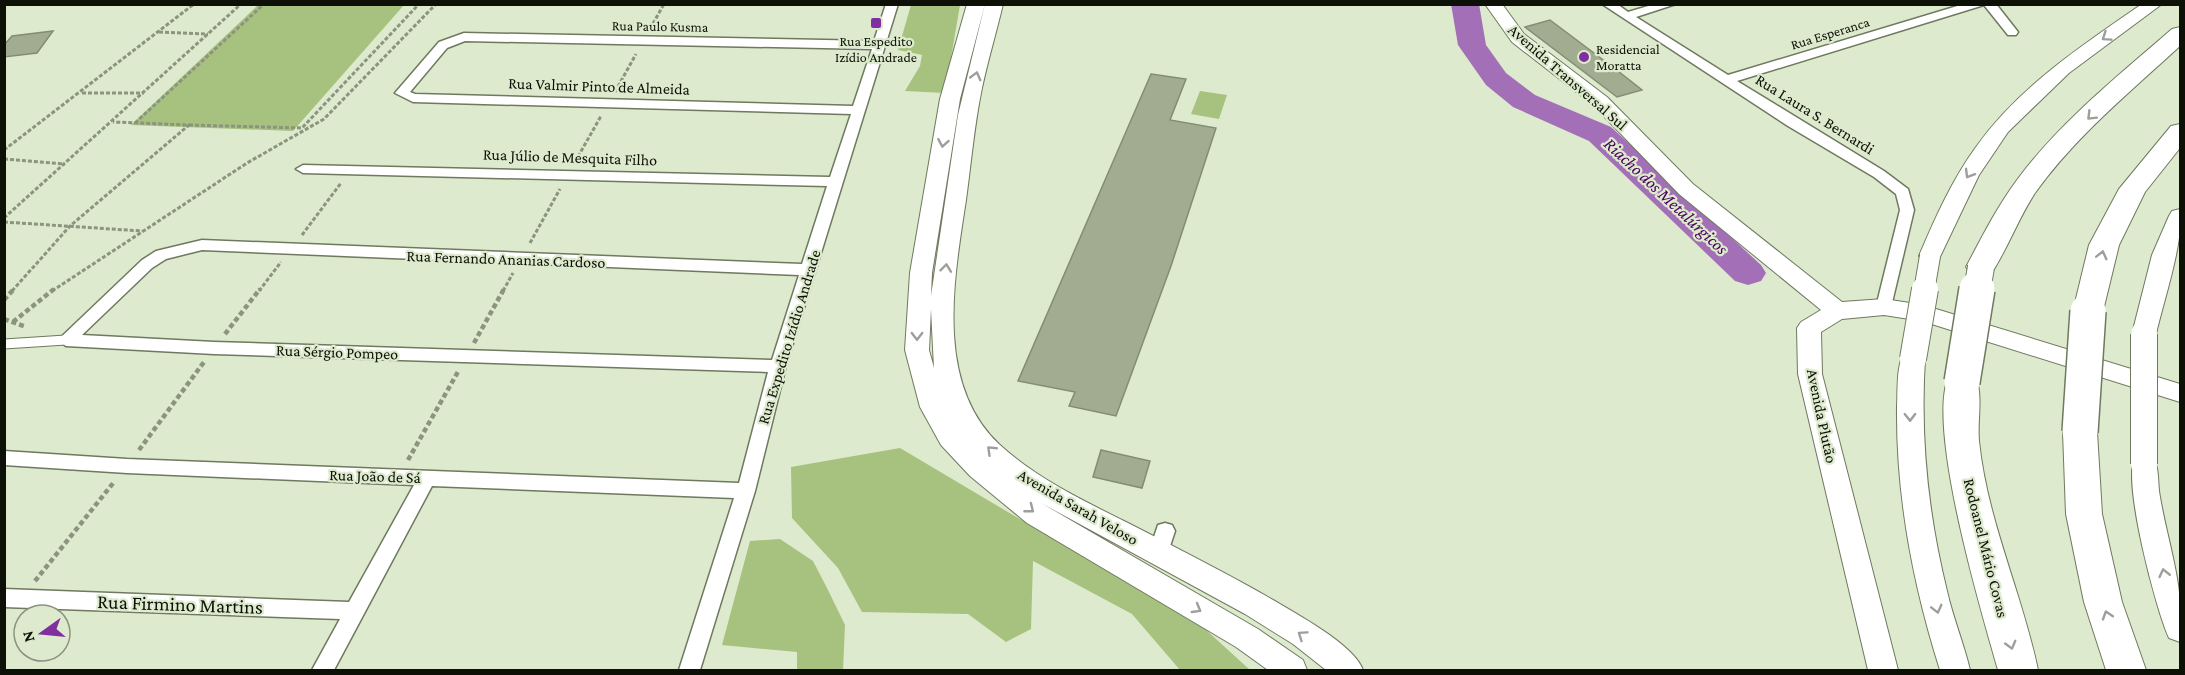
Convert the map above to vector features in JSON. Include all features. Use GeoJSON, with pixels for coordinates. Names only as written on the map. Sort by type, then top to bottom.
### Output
{"type":"FeatureCollection","features":[{"type":"Feature","properties":{"kind":"highway","name":"Rodoanel Mário Covas"},"geometry":{"type":"LineString","coordinates":[[2018,670],[1970,494],[1962,440],[1962,382],[1981,267],[2011,210],[2034,176],[2106,101],[2181,34]]}},
{"type":"Feature","properties":{"kind":"highway"},"geometry":{"type":"LineString","coordinates":[[2126,670],[2103,602],[2084,514],[2080,432],[2088,311],[2104,245],[2133,189],[2181,132]]}},
{"type":"Feature","properties":{"kind":"main road","name":"Avenida Sarah Veloso"},"geometry":{"type":"LineString","coordinates":[[976,4],[950,99],[921,273],[917,350],[933,407],[950,438],[979,469],[1037,515],[1247,638],[1292,670]]}},
{"type":"Feature","properties":{"kind":"main road","name":"Avenida Sarah Veloso"},"geometry":{"type":"LineString","coordinates":[[994,4],[970,100],[945,272],[941,325],[951,383],[974,434],[1026,480],[1162,542],[1269,612],[1330,654],[1348,670]]}},
{"type":"Feature","properties":{"kind":"main road","name":"Avenida Transversal Sul"},"geometry":{"type":"LineString","coordinates":[[1493,4],[1518,39],[1600,101],[1686,189],[1837,311]]}},
{"type":"Feature","properties":{"kind":"main road"},"geometry":{"type":"LineString","coordinates":[[1955,670],[1929,579],[1919,525],[1910,438],[1913,359],[1930,256],[1968,175],[2003,125],[2067,64],[2154,4]]}},
{"type":"Feature","properties":{"kind":"main road"},"geometry":{"type":"LineString","coordinates":[[2181,216],[2163,255],[2144,334],[2144,464],[2146,496],[2174,615],[2181,629]]}},
{"type":"Feature","properties":{"kind":"main road","name":"Avenida Plutão"},"geometry":{"type":"LineString","coordinates":[[1883,670],[1810,374],[1809,328],[1837,311],[1884,307],[1923,313],[2181,393]]}},
{"type":"Feature","properties":{"kind":"street","name":"Rua Expedito Izídio Andrade"},"geometry":{"type":"LineString","coordinates":[[690,670],[746,491],[778,366],[892,4]]}},
{"type":"Feature","properties":{"kind":"street","name":"Rua Laura S. Bernardi"},"geometry":{"type":"LineString","coordinates":[[1608,4],[1879,174],[1903,192],[1907,210],[1884,307]]}},
{"type":"Feature","properties":{"kind":"street"},"geometry":{"type":"LineString","coordinates":[[1626,16],[1671,4]]}},
{"type":"Feature","properties":{"kind":"street","name":"Rua Esperanca"},"geometry":{"type":"LineString","coordinates":[[1726,80],[1977,4]]}},
{"type":"Feature","properties":{"kind":"street"},"geometry":{"type":"LineString","coordinates":[[1989,4],[2012,32]]}},
{"type":"Feature","properties":{"kind":"street","name":"Rua Paulo Kusma"},"geometry":{"type":"LineString","coordinates":[[443,45],[456,39],[475,36],[879,45]]}},
{"type":"Feature","properties":{"kind":"street","name":"Rua Valmir Pinto de Almeida"},"geometry":{"type":"LineString","coordinates":[[443,45],[404,90],[404,95],[859,110]]}},
{"type":"Feature","properties":{"kind":"street","name":"Rua Júlio de Mesquita Filho"},"geometry":{"type":"LineString","coordinates":[[303,169],[836,182]]}},
{"type":"Feature","properties":{"kind":"street","name":"Rua Fernando Ananias Cardoso"},"geometry":{"type":"LineString","coordinates":[[66,340],[147,264],[161,255],[202,245],[520,260],[810,270]]}},
{"type":"Feature","properties":{"kind":"street","name":"Rua Sérgio Pompeo"},"geometry":{"type":"LineString","coordinates":[[66,340],[214,348],[778,366]]}},
{"type":"Feature","properties":{"kind":"street","name":"Rua João de Sá"},"geometry":{"type":"LineString","coordinates":[[4,458],[127,466],[746,491]]}},
{"type":"Feature","properties":{"kind":"street"},"geometry":{"type":"LineString","coordinates":[[323,670],[427,478]]}},
{"type":"Feature","properties":{"kind":"street","name":"Rua Firmino Martins"},"geometry":{"type":"LineString","coordinates":[[13,598],[355,611]]}},
{"type":"Feature","properties":{"kind":"lane"},"geometry":{"type":"LineString","coordinates":[[4,344],[66,340]]}},
{"type":"Feature","properties":{"kind":"path"},"geometry":{"type":"LineString","coordinates":[[4,150],[194,4]]}},
{"type":"Feature","properties":{"kind":"path"},"geometry":{"type":"LineString","coordinates":[[4,220],[241,4]]}},
{"type":"Feature","properties":{"kind":"path"},"geometry":{"type":"LineString","coordinates":[[135,123],[264,4]]}},
{"type":"Feature","properties":{"kind":"path"},"geometry":{"type":"LineString","coordinates":[[113,122],[297,130],[302,128],[419,4]]}},
{"type":"Feature","properties":{"kind":"path"},"geometry":{"type":"LineString","coordinates":[[13,322],[45,295],[247,163],[324,118],[436,4]]}},
{"type":"Feature","properties":{"kind":"path"},"geometry":{"type":"LineString","coordinates":[[399,477],[664,4]]}},
{"type":"Feature","properties":{"kind":"path"},"geometry":{"type":"LineString","coordinates":[[158,32],[209,34]]}},
{"type":"Feature","properties":{"kind":"path"},"geometry":{"type":"LineString","coordinates":[[81,93],[144,93]]}},
{"type":"Feature","properties":{"kind":"path"},"geometry":{"type":"LineString","coordinates":[[329,99],[342,100]]}},
{"type":"Feature","properties":{"kind":"path"},"geometry":{"type":"LineString","coordinates":[[4,300],[70,226],[189,125]]}},
{"type":"Feature","properties":{"kind":"path"},"geometry":{"type":"LineString","coordinates":[[4,159],[65,164]]}},
{"type":"Feature","properties":{"kind":"path"},"geometry":{"type":"LineString","coordinates":[[13,598],[127,466],[214,348],[352,169]]}},
{"type":"Feature","properties":{"kind":"path"},"geometry":{"type":"LineString","coordinates":[[4,220],[143,231]]}},
{"type":"Feature","properties":{"kind":"green space"},"geometry":{"type":"Polygon","coordinates":[[[258,5],[404,5],[293,131],[131,125],[258,5]]]}},
{"type":"Feature","properties":{"kind":"green space"},"geometry":{"type":"Polygon","coordinates":[[[911,5],[960,5],[945,93],[905,91],[920,66],[922,55],[898,50],[911,5]]]}},
{"type":"Feature","properties":{"kind":"green space"},"geometry":{"type":"Polygon","coordinates":[[[1200,91],[1227,95],[1219,119],[1191,114],[1200,91]]]}},
{"type":"Feature","properties":{"kind":"green space"},"geometry":{"type":"Polygon","coordinates":[[[900,448],[1205,629],[1250,670],[1180,670],[1132,614],[1033,561],[1031,629],[1006,642],[968,614],[862,612],[838,568],[792,518],[791,467],[900,448]]]}},
{"type":"Feature","properties":{"kind":"green space"},"geometry":{"type":"Polygon","coordinates":[[[780,539],[813,561],[845,625],[843,670],[797,670],[797,652],[722,645],[750,541],[780,539]]]}},
{"type":"Feature","properties":{"kind":"building","name":"Residencial Moratta"},"geometry":{"type":"Polygon","coordinates":[[[1550,20],[1642,90],[1617,97],[1525,27],[1550,20]]]}},
{"type":"Feature","properties":{"kind":"building"},"geometry":{"type":"Polygon","coordinates":[[[53,31],[37,53],[4,57],[4,45],[12,36],[53,31]]]}},
{"type":"Feature","properties":{"kind":"building"},"geometry":{"type":"Polygon","coordinates":[[[1151,74],[1186,79],[1170,120],[1216,128],[1171,266],[1116,416],[1069,406],[1075,392],[1018,381],[1151,74]]]}},
{"type":"Feature","properties":{"kind":"building"},"geometry":{"type":"Polygon","coordinates":[[[1101,450],[1150,461],[1142,488],[1093,477],[1101,450]]]}},
{"type":"Feature","properties":{"kind":"waterway","name":"Riacho dos Metalúrgicos"},"geometry":{"type":"LineString","coordinates":[[1465,4],[1472,45],[1496,79],[1524,101],[1600,134],[1748,273]]}},
{"type":"Feature","properties":{"kind":"place","name":"Rua Espedito Izídio Andrade"},"geometry":{"type":"Point","coordinates":[876,23]}},
{"type":"Feature","properties":{"kind":"place","name":"Residencial Moratta"},"geometry":{"type":"Point","coordinates":[1584,57]}}]}
